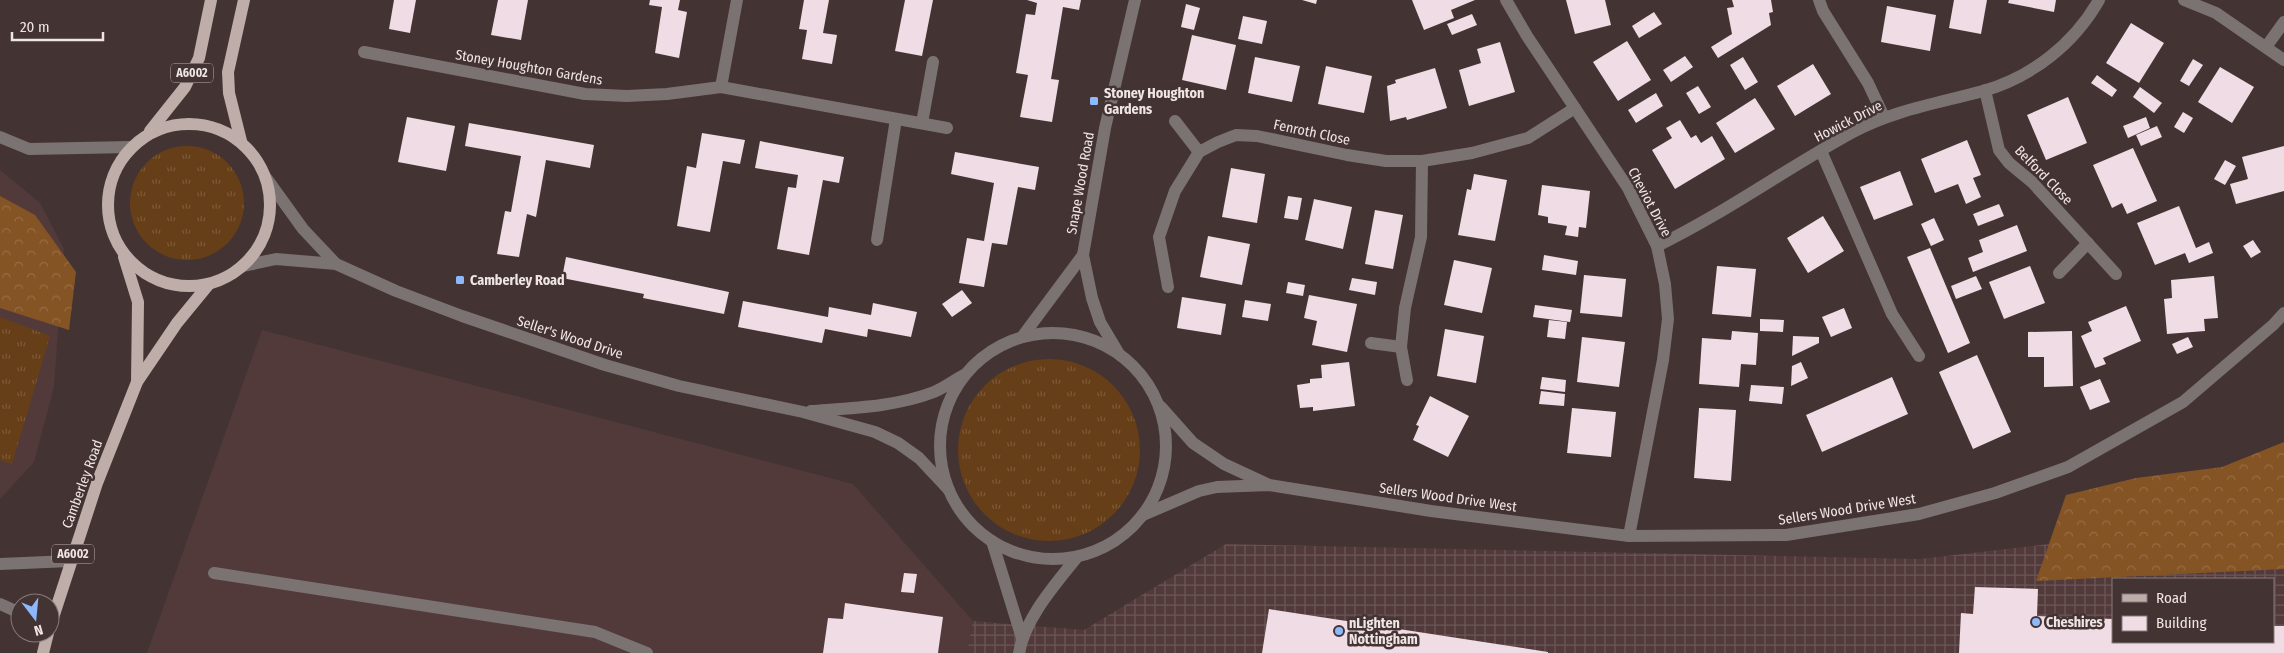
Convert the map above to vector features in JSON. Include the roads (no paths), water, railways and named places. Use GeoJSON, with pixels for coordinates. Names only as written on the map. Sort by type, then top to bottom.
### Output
{"type":"FeatureCollection","features":[{"type":"Feature","properties":{"kind":"main road","name":"A6002"},"geometry":{"type":"LineString","coordinates":[[148,133],[185,87],[199,58],[211,0]]}},
{"type":"Feature","properties":{"kind":"main road","name":"A6002"},"geometry":{"type":"LineString","coordinates":[[241,141],[228,93],[228,72],[244,0]]}},
{"type":"Feature","properties":{"kind":"main road"},"geometry":{"type":"LineString","coordinates":[[196,123],[220,129],[241,141],[256,158],[267,179],[271,202],[268,226],[259,248],[243,266],[227,277],[209,284],[193,286],[161,281],[146,274],[122,252],[113,236],[108,218],[107,198],[111,179],[119,162],[131,147],[148,133],[171,124],[196,123]]}},
{"type":"Feature","properties":{"kind":"main road","name":"Camberley Road"},"geometry":{"type":"LineString","coordinates":[[122,252],[138,302],[140,317],[137,382]]}},
{"type":"Feature","properties":{"kind":"main road","name":"Camberley Road"},"geometry":{"type":"LineString","coordinates":[[60,594],[97,483],[137,382],[177,323],[209,284]]}},
{"type":"Feature","properties":{"kind":"street"},"geometry":{"type":"LineString","coordinates":[[721,87],[737,0]]}},
{"type":"Feature","properties":{"kind":"street","name":"Snape Wood Road"},"geometry":{"type":"LineString","coordinates":[[1119,354],[1100,322],[1083,255],[1105,128],[1135,0]]}},
{"type":"Feature","properties":{"kind":"street","name":"Cheviot Drive"},"geometry":{"type":"LineString","coordinates":[[1506,0],[1527,36],[1628,188],[1657,246],[1665,284],[1668,319],[1663,360],[1629,536]]}},
{"type":"Feature","properties":{"kind":"street"},"geometry":{"type":"LineString","coordinates":[[1819,0],[1823,11],[1868,83],[1884,117]]}},
{"type":"Feature","properties":{"kind":"street","name":"Howick Drive"},"geometry":{"type":"LineString","coordinates":[[1657,246],[1692,230],[1821,151],[1884,117],[1985,90],[2031,72],[2063,46],[2091,15],[2100,0]]}},
{"type":"Feature","properties":{"kind":"street"},"geometry":{"type":"LineString","coordinates":[[2184,0],[2216,13],[2284,60]]}},
{"type":"Feature","properties":{"kind":"street"},"geometry":{"type":"LineString","coordinates":[[2266,48],[2284,22]]}},
{"type":"Feature","properties":{"kind":"street","name":"Stoney Houghton Gardens"},"geometry":{"type":"LineString","coordinates":[[364,52],[585,94],[659,94],[721,87],[947,128]]}},
{"type":"Feature","properties":{"kind":"street"},"geometry":{"type":"LineString","coordinates":[[922,123],[933,62]]}},
{"type":"Feature","properties":{"kind":"street","name":"Belford Close"},"geometry":{"type":"LineString","coordinates":[[1985,90],[1999,150],[2009,164],[2032,182],[2116,274]]}},
{"type":"Feature","properties":{"kind":"street","name":"Fenroth Close"},"geometry":{"type":"LineString","coordinates":[[1199,152],[1236,135],[1257,136],[1347,155],[1386,161],[1422,161],[1472,153],[1528,138],[1575,108]]}},
{"type":"Feature","properties":{"kind":"street"},"geometry":{"type":"LineString","coordinates":[[877,240],[896,119]]}},
{"type":"Feature","properties":{"kind":"street"},"geometry":{"type":"LineString","coordinates":[[1168,287],[1159,237],[1175,191],[1199,152],[1175,121]]}},
{"type":"Feature","properties":{"kind":"street"},"geometry":{"type":"LineString","coordinates":[[0,137],[29,149],[131,147]]}},
{"type":"Feature","properties":{"kind":"street"},"geometry":{"type":"LineString","coordinates":[[1821,151],[1892,314],[1919,356]]}},
{"type":"Feature","properties":{"kind":"street"},"geometry":{"type":"LineString","coordinates":[[1406,380],[1401,347],[1405,308],[1421,237],[1422,161]]}},
{"type":"Feature","properties":{"kind":"street","name":"Seller's Wood Drive"},"geometry":{"type":"LineString","coordinates":[[267,179],[303,230],[336,264]]}},
{"type":"Feature","properties":{"kind":"street"},"geometry":{"type":"LineString","coordinates":[[2059,273],[2088,243]]}},
{"type":"Feature","properties":{"kind":"street","name":"Snape Wood Road"},"geometry":{"type":"LineString","coordinates":[[1022,337],[1083,255]]}},
{"type":"Feature","properties":{"kind":"street","name":"Seller's Wood Drive"},"geometry":{"type":"LineString","coordinates":[[243,266],[276,259],[336,264],[396,291],[462,316],[605,364],[679,386],[803,412],[875,432],[898,443],[919,458],[949,490]]}},
{"type":"Feature","properties":{"kind":"street","name":"Sellers Wood Drive West"},"geometry":{"type":"LineString","coordinates":[[1143,515],[1199,491],[1217,487],[1269,485],[1431,511],[1629,536],[1786,535],[1919,514],[1995,493],[2068,467],[2183,402],[2273,325],[2284,313]]}},
{"type":"Feature","properties":{"kind":"street"},"geometry":{"type":"LineString","coordinates":[[1045,333],[1068,333],[1090,339],[1119,354],[1131,363],[1147,382],[1159,405],[1166,430],[1166,455],[1159,486],[1143,515],[1114,542],[1077,556],[1055,559],[1033,558],[1012,552],[992,541],[969,522],[960,510],[949,490],[942,467],[940,443],[943,419],[952,395],[966,374],[982,357],[1022,337],[1045,333]]}},
{"type":"Feature","properties":{"kind":"street"},"geometry":{"type":"LineString","coordinates":[[1371,343],[1401,347]]}},
{"type":"Feature","properties":{"kind":"street","name":"Seller's Wood Drive"},"geometry":{"type":"LineString","coordinates":[[803,412],[885,405],[910,400],[935,392],[966,374]]}},
{"type":"Feature","properties":{"kind":"street","name":"Sellers Wood Drive West"},"geometry":{"type":"LineString","coordinates":[[1159,405],[1193,443],[1224,464],[1269,485]]}},
{"type":"Feature","properties":{"kind":"street"},"geometry":{"type":"LineString","coordinates":[[992,541],[1022,638]]}},
{"type":"Feature","properties":{"kind":"street"},"geometry":{"type":"LineString","coordinates":[[1019,653],[1022,638],[1056,584],[1077,556]]}},
{"type":"Feature","properties":{"kind":"street"},"geometry":{"type":"LineString","coordinates":[[0,564],[70,561]]}},
{"type":"Feature","properties":{"kind":"street"},"geometry":{"type":"LineString","coordinates":[[214,573],[595,632],[647,653]]}},
{"type":"Feature","properties":{"kind":"place","name":"Stoney Houghton Gardens"},"geometry":{"type":"Point","coordinates":[1094,101]}},
{"type":"Feature","properties":{"kind":"place","name":"Camberley Road"},"geometry":{"type":"Point","coordinates":[460,280]}},
{"type":"Feature","properties":{"kind":"place","name":"Cheshires"},"geometry":{"type":"Point","coordinates":[2036,622]}},
{"type":"Feature","properties":{"kind":"place","name":"nLighten Nottingham"},"geometry":{"type":"Point","coordinates":[1339,631]}}]}
